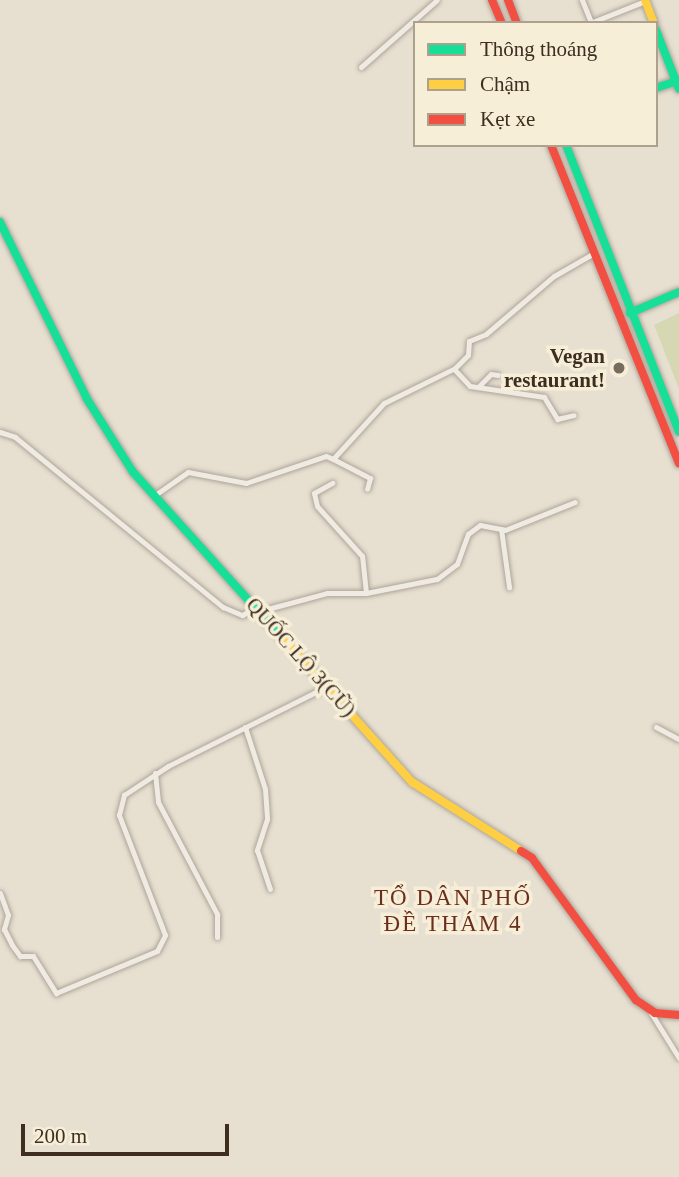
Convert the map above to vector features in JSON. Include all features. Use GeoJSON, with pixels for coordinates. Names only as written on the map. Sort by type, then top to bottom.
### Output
{"type":"FeatureCollection","features":[{"type":"Feature","properties":{"kind":"main road"},"geometry":{"type":"LineString","coordinates":[[492,0],[501,21]]}},
{"type":"Feature","properties":{"kind":"main road"},"geometry":{"type":"LineString","coordinates":[[508,0],[516,21]]}},
{"type":"Feature","properties":{"kind":"main road"},"geometry":{"type":"LineString","coordinates":[[645,1],[653,21]]}},
{"type":"Feature","properties":{"kind":"main road"},"geometry":{"type":"LineString","coordinates":[[658,35],[678,83],[658,88]]}},
{"type":"Feature","properties":{"kind":"main road"},"geometry":{"type":"LineString","coordinates":[[552,147],[679,463]]}},
{"type":"Feature","properties":{"kind":"main road"},"geometry":{"type":"LineString","coordinates":[[567,147],[679,432]]}},
{"type":"Feature","properties":{"kind":"main road","name":"QUỐC LỘ 3(CŨ)"},"geometry":{"type":"LineString","coordinates":[[0,222],[102,427],[155,495],[412,782],[532,858],[587,937],[649,1011]]}},
{"type":"Feature","properties":{"kind":"main road"},"geometry":{"type":"LineString","coordinates":[[621,317],[679,292]]}},
{"type":"Feature","properties":{"kind":"main road"},"geometry":{"type":"LineString","coordinates":[[649,1011],[679,1015]]}},
{"type":"Feature","properties":{"kind":"street"},"geometry":{"type":"LineString","coordinates":[[413,21],[437,0]]}},
{"type":"Feature","properties":{"kind":"street"},"geometry":{"type":"LineString","coordinates":[[582,0],[590,21]]}},
{"type":"Feature","properties":{"kind":"street"},"geometry":{"type":"LineString","coordinates":[[596,21],[645,1]]}},
{"type":"Feature","properties":{"kind":"street"},"geometry":{"type":"LineString","coordinates":[[361,67],[413,21]]}},
{"type":"Feature","properties":{"kind":"street"},"geometry":{"type":"LineString","coordinates":[[333,459],[384,403],[454,369],[468,355],[470,341],[486,334],[554,276],[595,253]]}},
{"type":"Feature","properties":{"kind":"street"},"geometry":{"type":"LineString","coordinates":[[454,369],[470,386],[544,397],[557,419],[574,415]]}},
{"type":"Feature","properties":{"kind":"street"},"geometry":{"type":"LineString","coordinates":[[478,387],[491,374],[498,375]]}},
{"type":"Feature","properties":{"kind":"street"},"geometry":{"type":"LineString","coordinates":[[0,432],[15,437],[223,607],[242,615],[327,593],[366,593],[437,579],[457,564],[468,534],[480,525],[501,529],[575,502]]}},
{"type":"Feature","properties":{"kind":"street"},"geometry":{"type":"LineString","coordinates":[[155,495],[188,472],[246,483],[326,456],[370,478],[367,489]]}},
{"type":"Feature","properties":{"kind":"street"},"geometry":{"type":"LineString","coordinates":[[331,483],[314,493],[317,506],[362,556],[366,593]]}},
{"type":"Feature","properties":{"kind":"street"},"geometry":{"type":"LineString","coordinates":[[501,529],[509,587]]}},
{"type":"Feature","properties":{"kind":"street"},"geometry":{"type":"LineString","coordinates":[[0,892],[8,915],[4,929],[12,945],[20,956],[33,957],[56,993],[157,951],[165,935],[161,917],[132,859],[119,815],[124,795],[155,774],[328,686]]}},
{"type":"Feature","properties":{"kind":"street"},"geometry":{"type":"LineString","coordinates":[[245,727],[265,789],[267,819],[257,850],[270,889]]}},
{"type":"Feature","properties":{"kind":"street"},"geometry":{"type":"LineString","coordinates":[[656,727],[679,739]]}},
{"type":"Feature","properties":{"kind":"street"},"geometry":{"type":"LineString","coordinates":[[155,774],[159,802],[218,914],[217,937]]}},
{"type":"Feature","properties":{"kind":"street"},"geometry":{"type":"LineString","coordinates":[[649,1011],[679,1058]]}},
{"type":"Feature","properties":{"kind":"green space"},"geometry":{"type":"Polygon","coordinates":[[[679,313],[679,389],[654,325],[679,313]]]}},
{"type":"Feature","properties":{"kind":"traffic: fast"},"geometry":{"type":"LineString","coordinates":[[658,35],[679,89]]}},
{"type":"Feature","properties":{"kind":"traffic: fast"},"geometry":{"type":"LineString","coordinates":[[658,87],[679,80]]}},
{"type":"Feature","properties":{"kind":"traffic: fast"},"geometry":{"type":"LineString","coordinates":[[567,147],[679,432]]}},
{"type":"Feature","properties":{"kind":"traffic: fast"},"geometry":{"type":"LineString","coordinates":[[0,222],[87,399],[133,472],[280,635]]}},
{"type":"Feature","properties":{"kind":"traffic: fast"},"geometry":{"type":"LineString","coordinates":[[630,313],[679,292]]}},
{"type":"Feature","properties":{"kind":"traffic: slow"},"geometry":{"type":"LineString","coordinates":[[645,0],[653,21]]}},
{"type":"Feature","properties":{"kind":"traffic: slow"},"geometry":{"type":"LineString","coordinates":[[280,635],[412,782],[521,851]]}},
{"type":"Feature","properties":{"kind":"traffic: jam"},"geometry":{"type":"LineString","coordinates":[[492,0],[501,21]]}},
{"type":"Feature","properties":{"kind":"traffic: jam"},"geometry":{"type":"LineString","coordinates":[[508,0],[516,21]]}},
{"type":"Feature","properties":{"kind":"traffic: jam"},"geometry":{"type":"LineString","coordinates":[[552,147],[679,463]]}},
{"type":"Feature","properties":{"kind":"traffic: jam"},"geometry":{"type":"LineString","coordinates":[[521,851],[532,858],[636,1000],[655,1013],[679,1015]]}},
{"type":"Feature","properties":{"kind":"place","name":"Vegan restaurant!"},"geometry":{"type":"Point","coordinates":[619,368]}},
{"type":"Feature","properties":{"kind":"district","name":"TỔ DÂN PHỐ ĐỀ THÁM 4"},"geometry":{"type":"Point","coordinates":[453,911]}}]}
